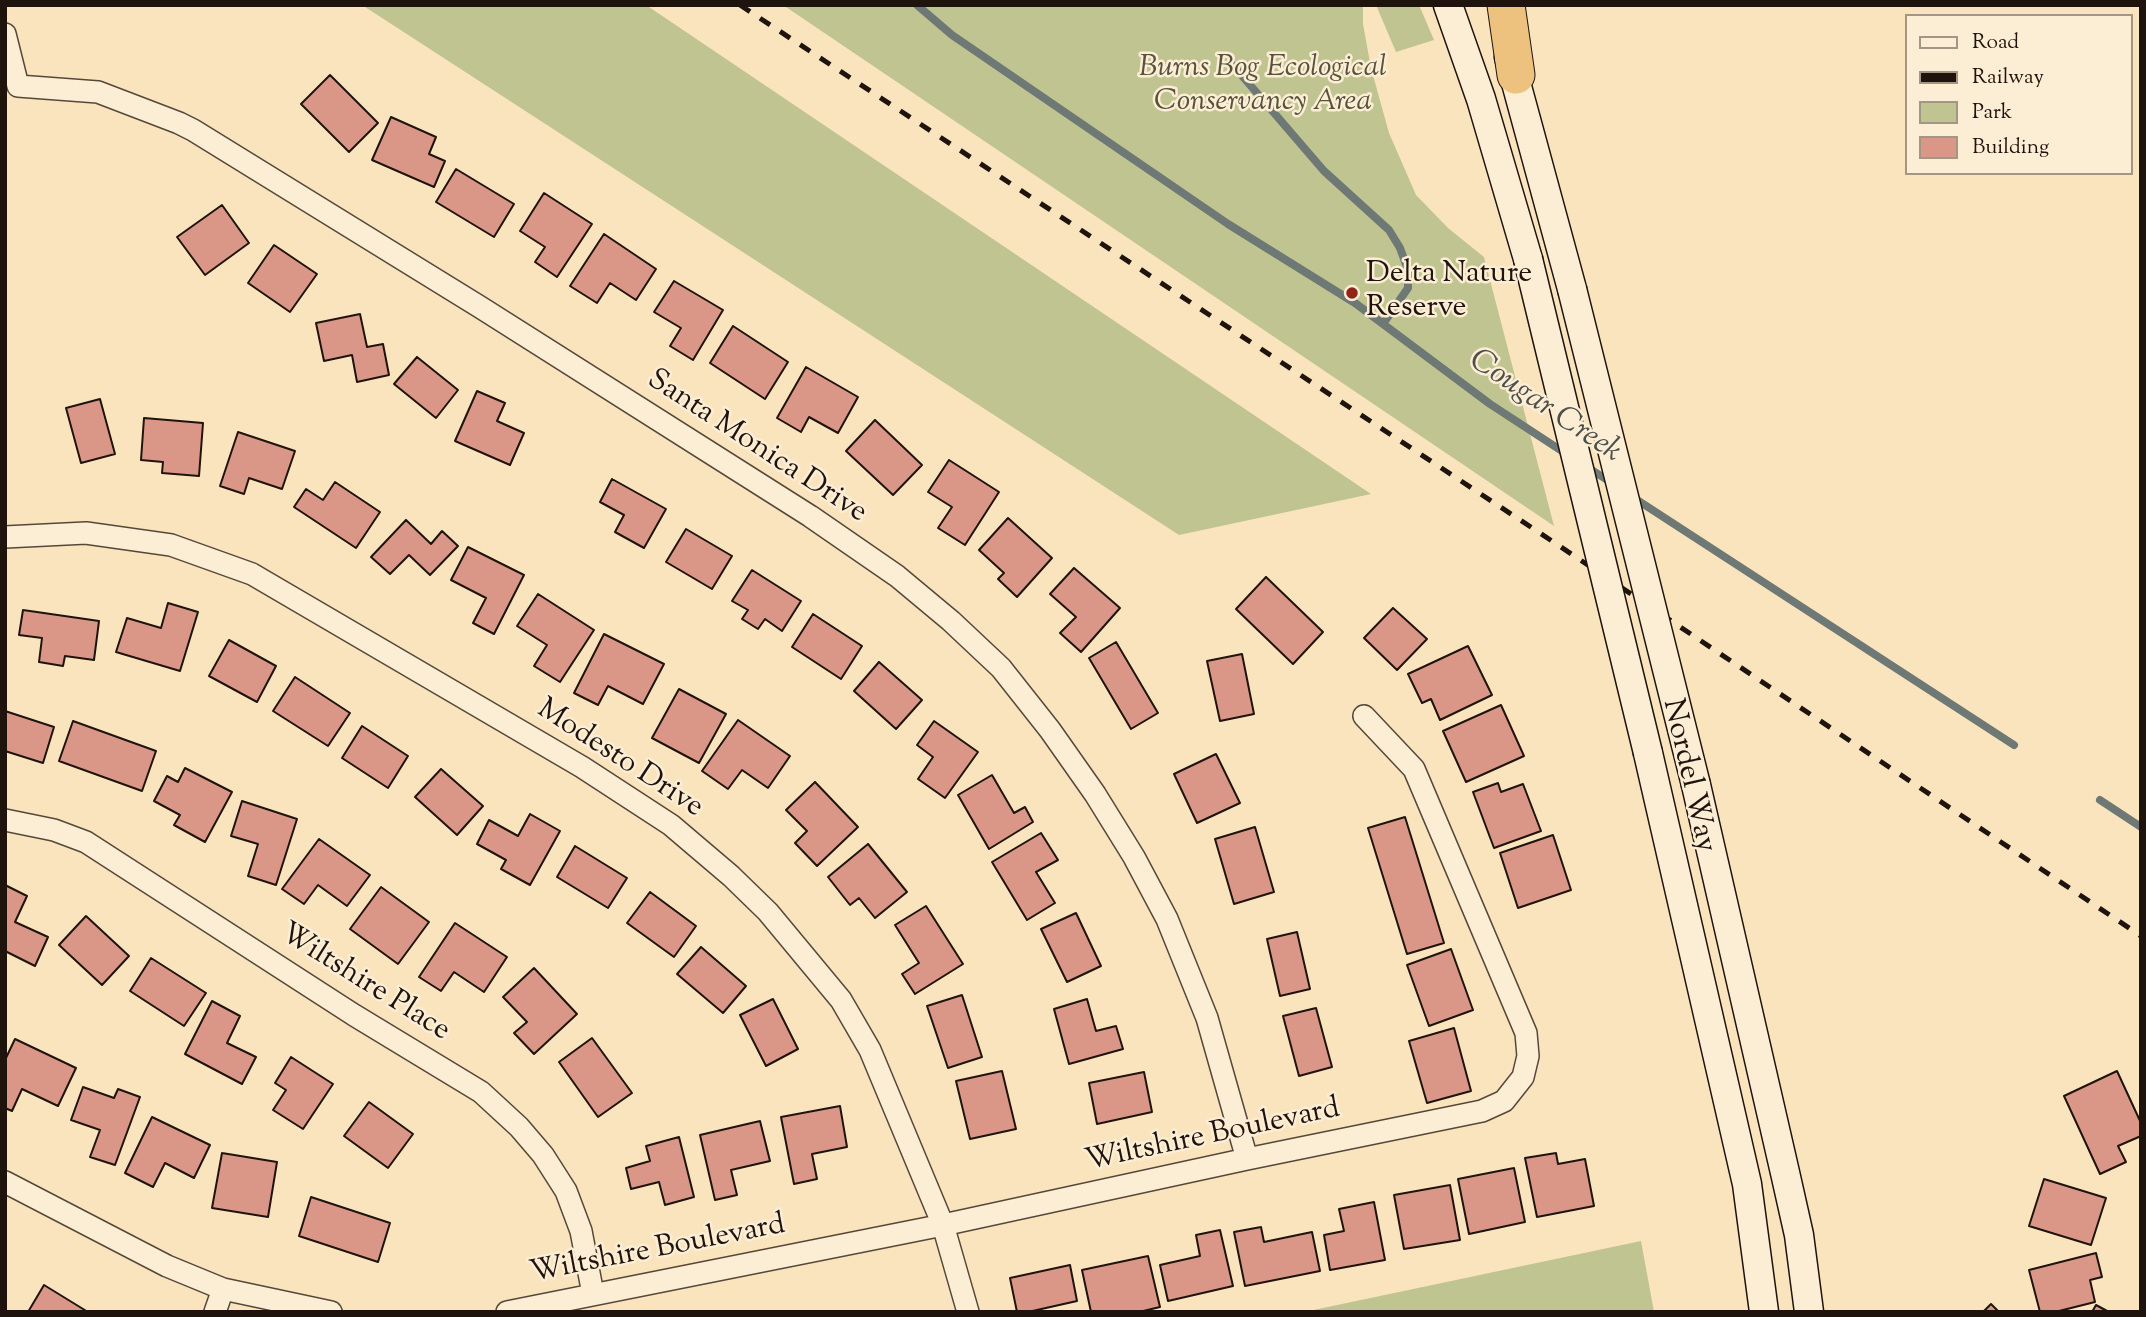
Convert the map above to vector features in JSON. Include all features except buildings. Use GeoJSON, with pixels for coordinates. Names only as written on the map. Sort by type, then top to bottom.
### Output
{"type":"FeatureCollection","features":[{"type":"Feature","properties":{"kind":"highway"},"geometry":{"type":"LineString","coordinates":[[1506,5],[1516,75]]}},
{"type":"Feature","properties":{"kind":"main road","name":"Nordel Way"},"geometry":{"type":"LineString","coordinates":[[1448,5],[1481,99],[1528,259],[1648,753],[1746,1184],[1764,1312]]}},
{"type":"Feature","properties":{"kind":"main road","name":"Nordel Way"},"geometry":{"type":"LineString","coordinates":[[1490,5],[1516,75],[1696,785],[1786,1177],[1809,1312]]}},
{"type":"Feature","properties":{"kind":"street","name":"Santa Monica Drive"},"geometry":{"type":"LineString","coordinates":[[5,34],[12,88],[98,92],[179,122],[491,314],[810,516],[897,576],[951,621],[1001,668],[1051,730],[1135,858],[1167,919],[1208,1018],[1247,1159]]}},
{"type":"Feature","properties":{"kind":"street","name":"Modesto Drive"},"geometry":{"type":"LineString","coordinates":[[5,537],[86,533],[171,545],[251,574],[582,767],[671,825],[732,876],[768,912],[841,1000],[870,1051],[943,1225],[968,1312]]}},
{"type":"Feature","properties":{"kind":"street","name":"Wiltshire Boulevard"},"geometry":{"type":"LineString","coordinates":[[507,1312],[943,1225],[1482,1111],[1504,1101],[1523,1077],[1528,1056],[1526,1033],[1414,769],[1364,716]]}},
{"type":"Feature","properties":{"kind":"street","name":"Wiltshire Place"},"geometry":{"type":"LineString","coordinates":[[5,820],[54,830],[86,842],[354,1015],[481,1093],[519,1127],[543,1155],[566,1191],[581,1231],[593,1294]]}},
{"type":"Feature","properties":{"kind":"street"},"geometry":{"type":"LineString","coordinates":[[5,1182],[167,1266],[223,1289],[331,1312]]}},
{"type":"Feature","properties":{"kind":"street"},"geometry":{"type":"LineString","coordinates":[[215,1312],[223,1289]]}},
{"type":"Feature","properties":{"kind":"green space"},"geometry":{"type":"Polygon","coordinates":[[[362,5],[646,5],[1371,494],[1179,535],[362,5]]]}},
{"type":"Feature","properties":{"kind":"green space","name":"Delta Nature Reserve"},"geometry":{"type":"Polygon","coordinates":[[[783,5],[1363,5],[1363,24],[1371,68],[1389,133],[1416,195],[1448,228],[1484,257],[1554,526],[783,5]]]}},
{"type":"Feature","properties":{"kind":"green space"},"geometry":{"type":"Polygon","coordinates":[[[1376,5],[1419,5],[1434,40],[1396,52],[1376,5]]]}},
{"type":"Feature","properties":{"kind":"green space"},"geometry":{"type":"Polygon","coordinates":[[[1641,1241],[1654,1312],[1304,1312],[1641,1241]]]}},
{"type":"Feature","properties":{"kind":"waterway","name":"Cougar Creek"},"geometry":{"type":"LineString","coordinates":[[917,5],[952,35],[1228,224],[1355,303],[1490,404],[1568,455]]}},
{"type":"Feature","properties":{"kind":"waterway"},"geometry":{"type":"LineString","coordinates":[[1232,64],[1324,171],[1389,230],[1400,248],[1408,270],[1408,288],[1383,324]]}},
{"type":"Feature","properties":{"kind":"waterway","name":"Cougar Creek"},"geometry":{"type":"LineString","coordinates":[[1587,467],[1612,483]]}},
{"type":"Feature","properties":{"kind":"waterway","name":"Cougar Creek"},"geometry":{"type":"LineString","coordinates":[[1631,496],[2014,745]]}},
{"type":"Feature","properties":{"kind":"waterway","name":"Cougar Creek"},"geometry":{"type":"LineString","coordinates":[[2100,800],[2141,827]]}},
{"type":"Feature","properties":{"kind":"railway"},"geometry":{"type":"LineString","coordinates":[[740,5],[1558,545],[2141,936]]}},
{"type":"Feature","properties":{"kind":"place","name":"Delta Nature Reserve"},"geometry":{"type":"Point","coordinates":[1352,293]}},
{"type":"Feature","properties":{"kind":"park label","name":"Burns Bog Ecological Conservancy Area"},"geometry":{"type":"Point","coordinates":[1263,87]}}]}
